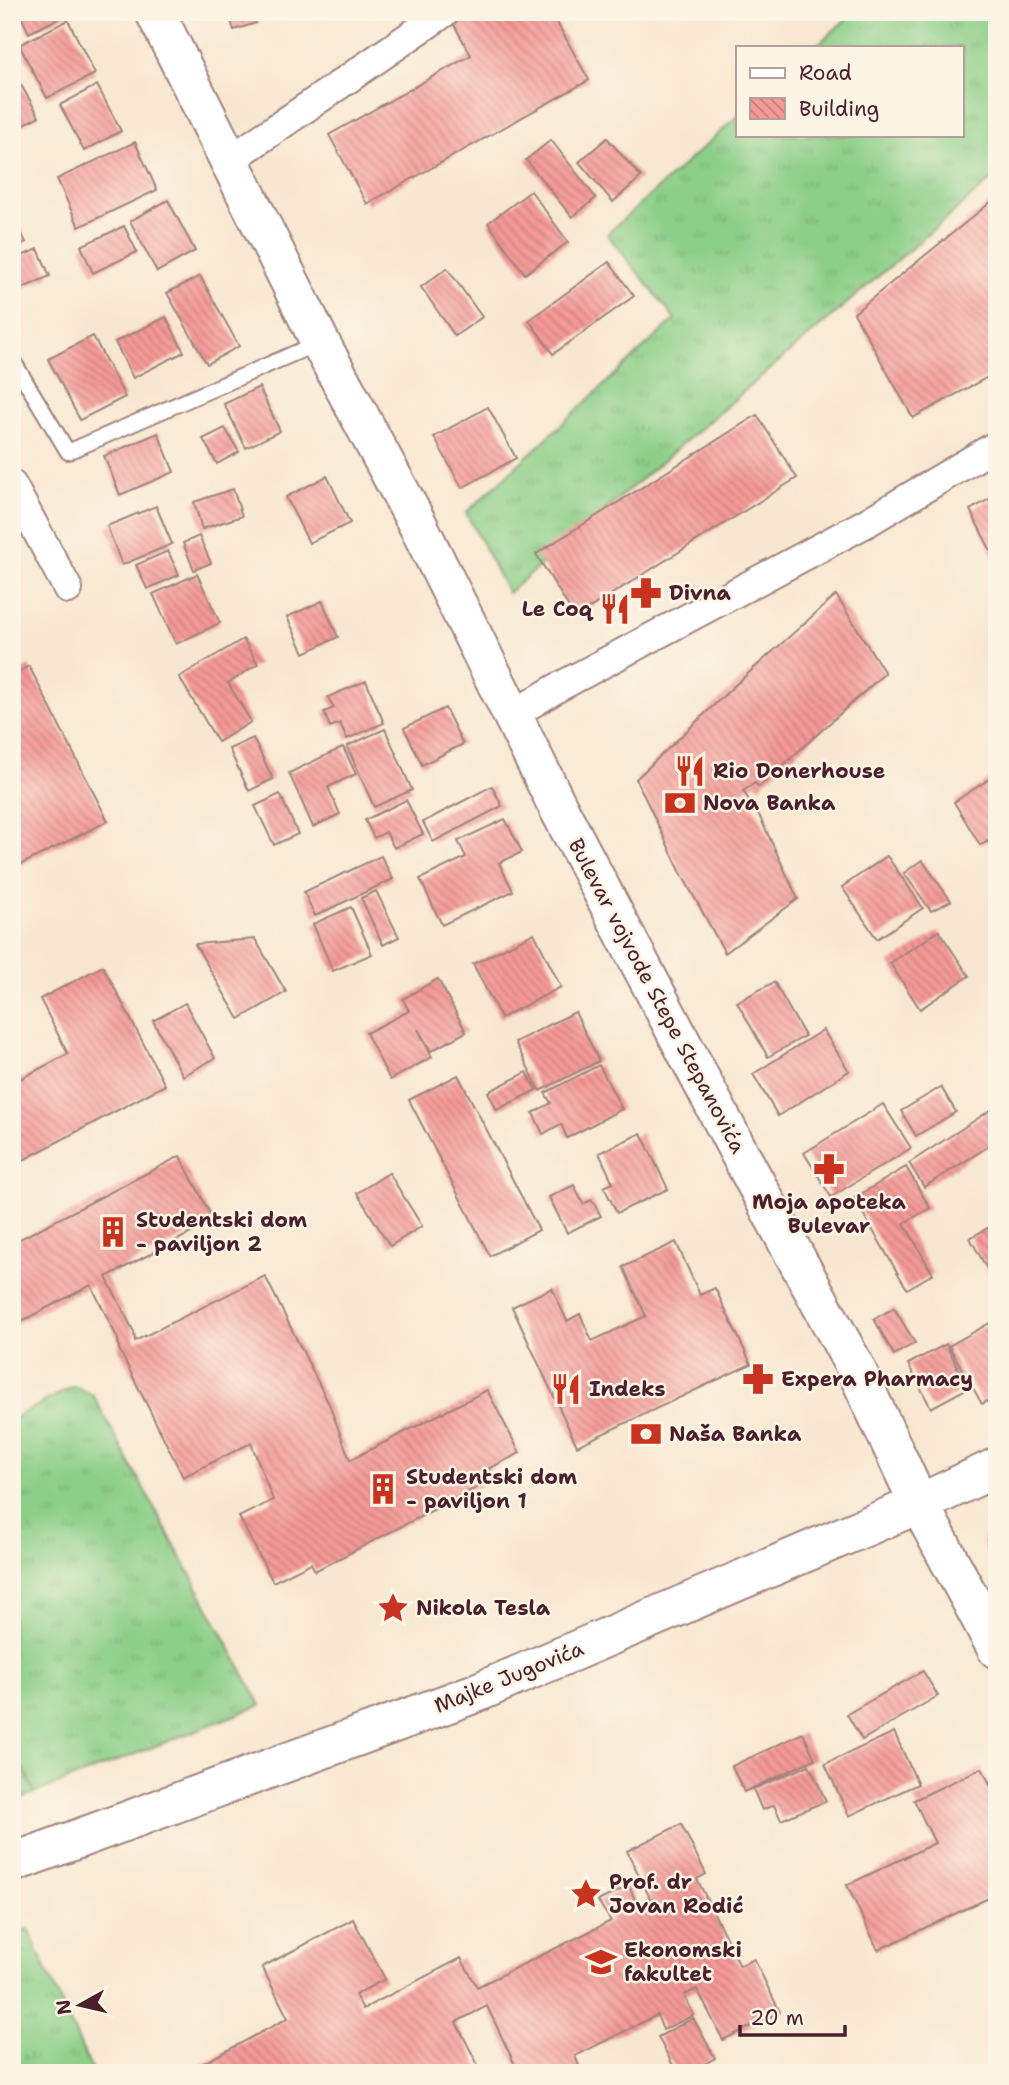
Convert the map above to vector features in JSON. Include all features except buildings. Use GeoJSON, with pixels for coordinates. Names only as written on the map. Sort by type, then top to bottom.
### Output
{"type":"FeatureCollection","features":[{"type":"Feature","properties":{"kind":"street","name":"Bulevar vojvode Stepe Stepanovića"},"geometry":{"type":"LineString","coordinates":[[155,12],[320,342],[418,525],[512,716],[742,1158],[855,1367],[919,1504],[997,1648]]}},
{"type":"Feature","properties":{"kind":"street"},"geometry":{"type":"LineString","coordinates":[[230,160],[445,12]]}},
{"type":"Feature","properties":{"kind":"street"},"geometry":{"type":"LineString","coordinates":[[512,716],[557,688],[866,523],[997,445]]}},
{"type":"Feature","properties":{"kind":"street"},"geometry":{"type":"LineString","coordinates":[[12,485],[68,589]]}},
{"type":"Feature","properties":{"kind":"street","name":"Majke Jugovića"},"geometry":{"type":"LineString","coordinates":[[12,1863],[475,1693],[919,1504],[997,1467]]}},
{"type":"Feature","properties":{"kind":"lane"},"geometry":{"type":"LineString","coordinates":[[12,359],[68,452],[320,342]]}},
{"type":"Feature","properties":{"kind":"green space"},"geometry":{"type":"Polygon","coordinates":[[[854,12],[997,12],[997,175],[508,593],[466,513],[675,319],[607,234],[736,118],[736,136],[964,136],[964,46],[816,46],[854,12]]]}},
{"type":"Feature","properties":{"kind":"green space"},"geometry":{"type":"Polygon","coordinates":[[[74,1386],[93,1395],[261,1705],[35,1793],[12,1746],[12,1419],[74,1386]]]}},
{"type":"Feature","properties":{"kind":"green space"},"geometry":{"type":"Polygon","coordinates":[[[997,1522],[997,1572],[985,1539],[987,1532],[997,1522]]]}},
{"type":"Feature","properties":{"kind":"green space"},"geometry":{"type":"Polygon","coordinates":[[[12,1746],[35,1793],[12,1802],[12,1746]]]}},
{"type":"Feature","properties":{"kind":"green space"},"geometry":{"type":"Polygon","coordinates":[[[28,1929],[93,2073],[12,2073],[12,1934],[28,1929]]]}},
{"type":"Feature","properties":{"kind":"place","name":"Divna"},"geometry":{"type":"Point","coordinates":[646,593]}},
{"type":"Feature","properties":{"kind":"place","name":"Le Coq"},"geometry":{"type":"Point","coordinates":[615,609]}},
{"type":"Feature","properties":{"kind":"place","name":"Rio Donerhouse"},"geometry":{"type":"Point","coordinates":[690,771]}},
{"type":"Feature","properties":{"kind":"place","name":"Nova Banka"},"geometry":{"type":"Point","coordinates":[680,803]}},
{"type":"Feature","properties":{"kind":"place","name":"Moja apoteka Bulevar"},"geometry":{"type":"Point","coordinates":[829,1169]}},
{"type":"Feature","properties":{"kind":"place","name":"Studentski dom - paviljon 2"},"geometry":{"type":"Point","coordinates":[113,1232]}},
{"type":"Feature","properties":{"kind":"place","name":"Expera Pharmacy"},"geometry":{"type":"Point","coordinates":[758,1379]}},
{"type":"Feature","properties":{"kind":"place","name":"Indeks"},"geometry":{"type":"Point","coordinates":[566,1389]}},
{"type":"Feature","properties":{"kind":"place","name":"Naša Banka"},"geometry":{"type":"Point","coordinates":[646,1434]}},
{"type":"Feature","properties":{"kind":"place","name":"Studentski dom - paviljon 1"},"geometry":{"type":"Point","coordinates":[383,1489]}},
{"type":"Feature","properties":{"kind":"place","name":"Nikola Tesla"},"geometry":{"type":"Point","coordinates":[393,1608]}},
{"type":"Feature","properties":{"kind":"place","name":"Prof. dr Jovan Rodić"},"geometry":{"type":"Point","coordinates":[586,1894]}},
{"type":"Feature","properties":{"kind":"place","name":"Ekonomski fakultet"},"geometry":{"type":"Point","coordinates":[601,1962]}}]}
